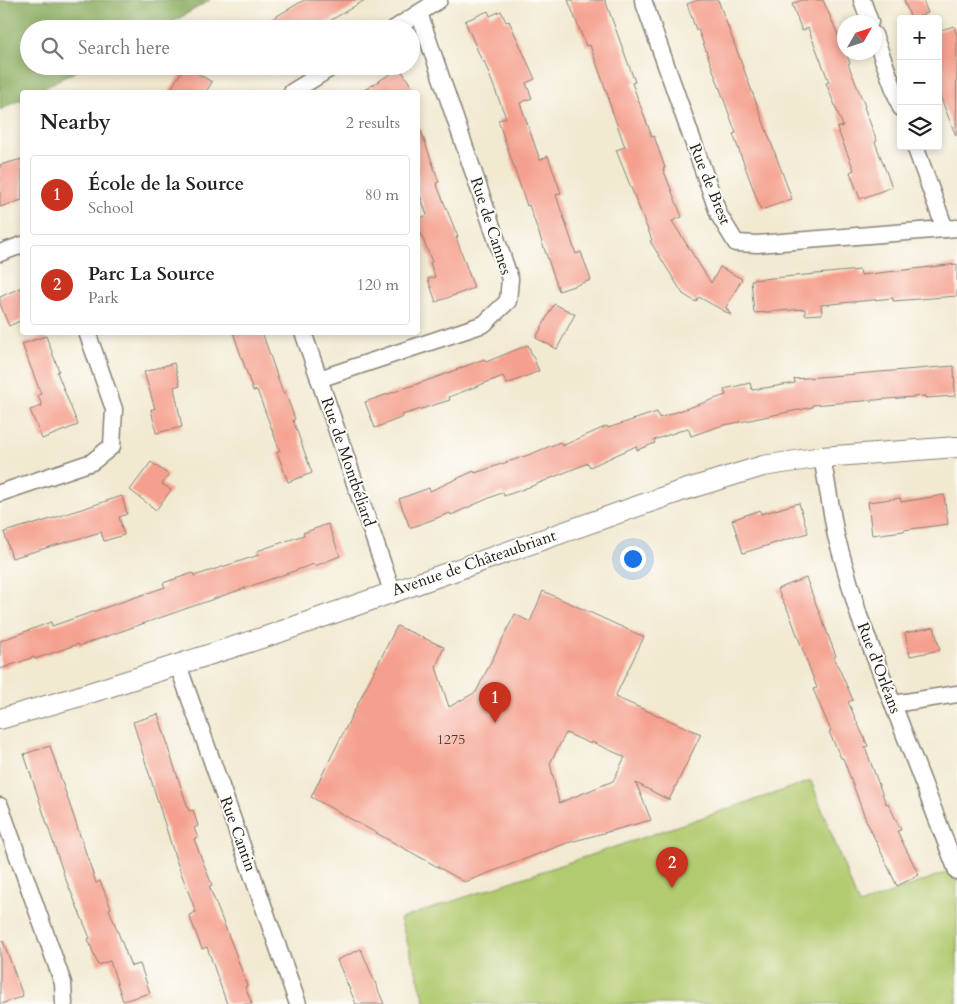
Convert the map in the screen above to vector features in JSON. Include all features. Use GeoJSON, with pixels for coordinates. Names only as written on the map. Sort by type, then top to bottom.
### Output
{"type":"FeatureCollection","features":[{"type":"Feature","properties":{"kind":"street"},"geometry":{"type":"LineString","coordinates":[[408,20],[439,0]]}},
{"type":"Feature","properties":{"kind":"street","name":"Rue de Brest"},"geometry":{"type":"LineString","coordinates":[[643,0],[719,215],[736,243],[757,244],[951,228]]}},
{"type":"Feature","properties":{"kind":"street"},"geometry":{"type":"LineString","coordinates":[[862,0],[867,15]]}},
{"type":"Feature","properties":{"kind":"street","name":"Rue de Cannes"},"geometry":{"type":"LineString","coordinates":[[319,380],[484,324],[508,300],[510,279],[419,13]]}},
{"type":"Feature","properties":{"kind":"street"},"geometry":{"type":"LineString","coordinates":[[882,57],[900,105]]}},
{"type":"Feature","properties":{"kind":"street"},"geometry":{"type":"LineString","coordinates":[[295,90],[319,75]]}},
{"type":"Feature","properties":{"kind":"street"},"geometry":{"type":"LineString","coordinates":[[916,150],[951,228]]}},
{"type":"Feature","properties":{"kind":"street"},"geometry":{"type":"LineString","coordinates":[[0,252],[20,246]]}},
{"type":"Feature","properties":{"kind":"street"},"geometry":{"type":"LineString","coordinates":[[0,493],[92,462],[112,446],[114,409],[88,335]]}},
{"type":"Feature","properties":{"kind":"street","name":"Rue de Montbéliard"},"geometry":{"type":"LineString","coordinates":[[304,335],[392,591]]}},
{"type":"Feature","properties":{"kind":"street","name":"Avenue de Châteaubriant"},"geometry":{"type":"LineString","coordinates":[[0,719],[274,634],[392,591],[707,483],[764,466],[822,457],[957,447]]}},
{"type":"Feature","properties":{"kind":"street","name":"Rue d'Orléans"},"geometry":{"type":"LineString","coordinates":[[822,457],[836,536],[856,607],[957,872]]}},
{"type":"Feature","properties":{"kind":"street","name":"Rue Cantin"},"geometry":{"type":"LineString","coordinates":[[178,665],[298,1004]]}},
{"type":"Feature","properties":{"kind":"street"},"geometry":{"type":"LineString","coordinates":[[892,704],[957,694]]}},
{"type":"Feature","properties":{"kind":"street"},"geometry":{"type":"LineString","coordinates":[[0,806],[63,983],[64,1004]]}},
{"type":"Feature","properties":{"kind":"green space"},"geometry":{"type":"Polygon","coordinates":[[[0,0],[210,0],[176,20],[20,20],[20,75],[68,75],[39,90],[20,90],[20,100],[0,110],[0,0]]]}},
{"type":"Feature","properties":{"kind":"green space"},"geometry":{"type":"Polygon","coordinates":[[[811,781],[859,905],[955,869],[957,871],[957,1004],[426,1004],[400,919],[811,781]]]}},
{"type":"Feature","properties":{"kind":"building"},"geometry":{"type":"Polygon","coordinates":[[[304,0],[365,0],[331,20],[270,20],[304,0]]]}},
{"type":"Feature","properties":{"kind":"building"},"geometry":{"type":"Polygon","coordinates":[[[568,0],[605,0],[635,82],[632,83],[652,137],[654,136],[665,168],[663,169],[682,217],[672,221],[711,283],[720,267],[742,279],[726,307],[731,315],[699,297],[696,302],[683,294],[650,241],[652,240],[616,150],[625,147],[609,99],[590,45],[586,46],[568,0]]]}},
{"type":"Feature","properties":{"kind":"building"},"geometry":{"type":"Polygon","coordinates":[[[698,0],[718,0],[792,199],[761,210],[733,134],[736,133],[687,4],[698,0]]]}},
{"type":"Feature","properties":{"kind":"building"},"geometry":{"type":"Polygon","coordinates":[[[802,0],[823,0],[837,33],[837,60],[849,60],[850,63],[848,64],[865,106],[877,141],[875,142],[892,187],[860,199],[850,172],[854,170],[837,128],[843,126],[826,83],[829,82],[808,28],[802,31],[792,4],[802,0]]]}},
{"type":"Feature","properties":{"kind":"building"},"geometry":{"type":"Polygon","coordinates":[[[904,0],[923,0],[928,13],[910,15],[904,0]]]}},
{"type":"Feature","properties":{"kind":"building"},"geometry":{"type":"Polygon","coordinates":[[[488,11],[490,16],[501,11],[506,22],[509,21],[535,79],[526,83],[532,98],[520,103],[540,160],[548,156],[561,193],[556,195],[576,254],[581,252],[591,280],[559,291],[529,205],[527,206],[498,120],[506,118],[484,61],[482,61],[465,21],[488,11]]]}},
{"type":"Feature","properties":{"kind":"building"},"geometry":{"type":"Polygon","coordinates":[[[954,26],[957,36],[956,136],[942,101],[942,30],[954,26]]]}},
{"type":"Feature","properties":{"kind":"building"},"geometry":{"type":"Polygon","coordinates":[[[179,75],[200,75],[212,82],[207,90],[170,90],[179,75]]]}},
{"type":"Feature","properties":{"kind":"building"},"geometry":{"type":"Polygon","coordinates":[[[389,75],[404,75],[414,90],[364,90],[389,75]]]}},
{"type":"Feature","properties":{"kind":"building"},"geometry":{"type":"Polygon","coordinates":[[[420,128],[439,182],[436,183],[458,237],[456,237],[474,288],[436,302],[428,279],[435,277],[430,263],[432,262],[420,231],[420,218],[427,215],[420,196],[420,128]]]}},
{"type":"Feature","properties":{"kind":"building"},"geometry":{"type":"Polygon","coordinates":[[[20,160],[20,201],[0,207],[0,165],[20,160]]]}},
{"type":"Feature","properties":{"kind":"building"},"geometry":{"type":"Polygon","coordinates":[[[957,264],[957,296],[893,301],[893,298],[821,305],[822,314],[805,315],[805,309],[754,313],[751,280],[860,270],[861,275],[957,264]]]}},
{"type":"Feature","properties":{"kind":"building"},"geometry":{"type":"Polygon","coordinates":[[[20,288],[20,321],[9,326],[0,304],[0,297],[20,288]]]}},
{"type":"Feature","properties":{"kind":"building"},"geometry":{"type":"Polygon","coordinates":[[[554,304],[575,314],[557,349],[536,338],[554,304]]]}},
{"type":"Feature","properties":{"kind":"building"},"geometry":{"type":"Polygon","coordinates":[[[234,335],[263,335],[283,393],[285,392],[295,419],[293,420],[312,473],[288,482],[277,452],[280,451],[257,390],[253,391],[234,335]]]}},
{"type":"Feature","properties":{"kind":"building"},"geometry":{"type":"Polygon","coordinates":[[[46,336],[59,371],[57,372],[78,425],[42,439],[30,410],[42,406],[38,395],[41,394],[22,344],[46,336]]]}},
{"type":"Feature","properties":{"kind":"building"},"geometry":{"type":"Polygon","coordinates":[[[528,345],[539,371],[507,384],[503,376],[449,397],[450,400],[402,415],[403,417],[375,428],[365,402],[484,359],[486,362],[528,345]]]}},
{"type":"Feature","properties":{"kind":"building"},"geometry":{"type":"Polygon","coordinates":[[[174,363],[180,385],[174,387],[182,427],[156,433],[151,409],[155,409],[144,372],[174,363]]]}},
{"type":"Feature","properties":{"kind":"building"},"geometry":{"type":"Polygon","coordinates":[[[954,366],[955,396],[925,398],[925,396],[812,405],[813,407],[720,426],[691,436],[688,428],[654,440],[655,443],[637,450],[636,446],[590,467],[588,463],[532,486],[504,496],[503,492],[451,515],[450,513],[410,528],[399,499],[429,488],[430,491],[474,471],[475,473],[560,442],[562,446],[607,426],[608,428],[657,412],[659,418],[726,395],[724,389],[750,383],[752,390],[795,383],[794,379],[954,366]]]}},
{"type":"Feature","properties":{"kind":"building"},"geometry":{"type":"Polygon","coordinates":[[[151,462],[169,475],[162,484],[171,490],[156,510],[130,490],[151,462]]]}},
{"type":"Feature","properties":{"kind":"building"},"geometry":{"type":"Polygon","coordinates":[[[944,495],[948,524],[872,535],[868,502],[900,498],[901,502],[944,495]]]}},
{"type":"Feature","properties":{"kind":"building"},"geometry":{"type":"Polygon","coordinates":[[[122,496],[127,514],[119,517],[124,535],[104,541],[101,532],[12,558],[4,532],[122,496]]]}},
{"type":"Feature","properties":{"kind":"building"},"geometry":{"type":"Polygon","coordinates":[[[799,503],[808,533],[743,553],[732,520],[760,510],[761,514],[799,503]]]}},
{"type":"Feature","properties":{"kind":"building"},"geometry":{"type":"Polygon","coordinates":[[[328,524],[340,556],[79,646],[78,644],[0,669],[0,641],[51,622],[52,626],[165,587],[163,583],[193,573],[194,576],[259,555],[257,551],[304,535],[303,533],[328,524]]]}},
{"type":"Feature","properties":{"kind":"building"},"geometry":{"type":"Polygon","coordinates":[[[806,578],[836,656],[834,657],[853,700],[848,702],[868,746],[865,747],[886,804],[888,803],[901,830],[897,831],[919,875],[897,886],[866,820],[843,758],[841,758],[829,732],[831,731],[813,689],[817,688],[789,613],[777,589],[806,578]]]}},
{"type":"Feature","properties":{"kind":"building"},"geometry":{"type":"Polygon","coordinates":[[[543,591],[644,637],[615,697],[701,734],[669,800],[636,783],[651,820],[567,843],[465,882],[311,797],[397,626],[444,647],[436,667],[449,707],[476,692],[515,614],[530,622],[543,591]],[[566,733],[550,763],[559,803],[613,781],[625,757],[592,742],[591,744],[566,733]]]}},
{"type":"Feature","properties":{"kind":"building"},"geometry":{"type":"Polygon","coordinates":[[[934,627],[940,650],[910,656],[905,633],[934,627]]]}},
{"type":"Feature","properties":{"kind":"building"},"geometry":{"type":"Polygon","coordinates":[[[158,714],[189,811],[193,810],[198,826],[194,828],[198,838],[194,839],[212,885],[209,886],[235,952],[252,1004],[227,1004],[207,947],[202,949],[189,915],[196,912],[176,860],[133,722],[158,714]]]}},
{"type":"Feature","properties":{"kind":"building"},"geometry":{"type":"Polygon","coordinates":[[[50,746],[96,883],[100,881],[131,966],[140,964],[150,993],[123,1001],[110,961],[98,965],[88,939],[90,938],[64,875],[24,754],[50,746]]]}},
{"type":"Feature","properties":{"kind":"building"},"geometry":{"type":"Polygon","coordinates":[[[0,941],[3,941],[23,996],[1,1004],[0,1004],[0,941]]]}},
{"type":"Feature","properties":{"kind":"building"},"geometry":{"type":"Polygon","coordinates":[[[361,949],[384,1004],[356,1004],[337,960],[361,949]]]}},
{"type":"Feature","properties":{"kind":"place","name":"École de la Source"},"geometry":{"type":"Point","coordinates":[495,723]}},
{"type":"Feature","properties":{"kind":"place","name":"Parc La Source"},"geometry":{"type":"Point","coordinates":[672,888]}}]}
